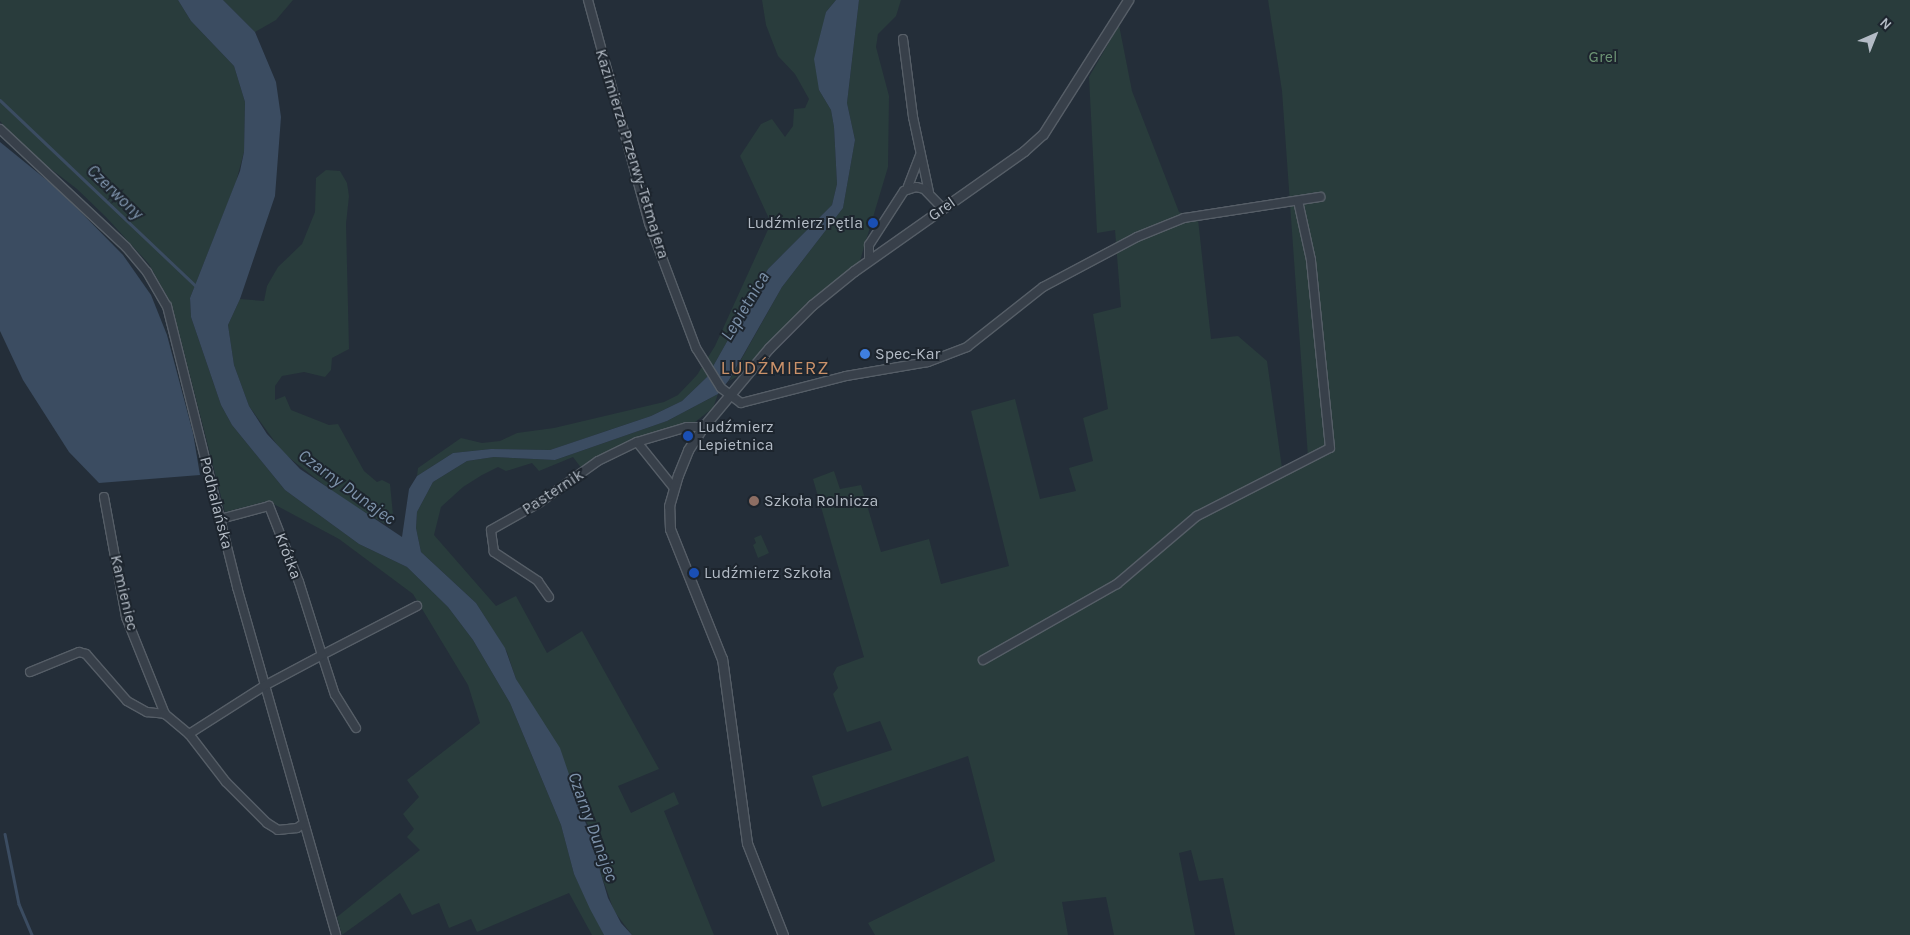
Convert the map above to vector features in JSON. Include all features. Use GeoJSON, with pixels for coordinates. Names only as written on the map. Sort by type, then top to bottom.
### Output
{"type":"FeatureCollection","features":[{"type":"Feature","properties":{"kind":"street","name":"Kazimierza Przerwy-Tetmajera"},"geometry":{"type":"LineString","coordinates":[[588,0],[650,223],[704,361],[727,393]]}},
{"type":"Feature","properties":{"kind":"street","name":"Grel"},"geometry":{"type":"LineString","coordinates":[[727,393],[788,328],[834,287],[1024,151],[1043,134],[1128,0]]}},
{"type":"Feature","properties":{"kind":"street"},"geometry":{"type":"LineString","coordinates":[[902,39],[920,155],[929,192]]}},
{"type":"Feature","properties":{"kind":"street","name":"Podhalańska"},"geometry":{"type":"LineString","coordinates":[[0,129],[103,222],[142,266],[158,289],[166,306],[264,686],[336,935]]}},
{"type":"Feature","properties":{"kind":"street"},"geometry":{"type":"LineString","coordinates":[[869,261],[869,245],[898,197],[907,189],[920,155]]}},
{"type":"Feature","properties":{"kind":"street"},"geometry":{"type":"LineString","coordinates":[[907,189],[920,187],[929,192],[942,209]]}},
{"type":"Feature","properties":{"kind":"street"},"geometry":{"type":"LineString","coordinates":[[783,935],[746,843],[722,660],[670,529],[668,512],[674,488],[688,450],[727,393],[741,403],[749,402],[846,376],[928,362],[967,347],[1043,287],[1137,237],[1184,218],[1320,197]]}},
{"type":"Feature","properties":{"kind":"street"},"geometry":{"type":"LineString","coordinates":[[982,660],[1117,584],[1197,516],[1330,448],[1311,260],[1298,201]]}},
{"type":"Feature","properties":{"kind":"street","name":"Pasternik"},"geometry":{"type":"LineString","coordinates":[[549,597],[538,581],[494,552],[491,530],[539,503],[598,462],[637,442],[687,427],[703,427]]}},
{"type":"Feature","properties":{"kind":"street"},"geometry":{"type":"LineString","coordinates":[[637,442],[674,488]]}},
{"type":"Feature","properties":{"kind":"street","name":"Kamieniec"},"geometry":{"type":"LineString","coordinates":[[104,497],[126,616],[165,714],[189,734],[226,782],[267,823],[278,830],[297,828],[304,824]]}},
{"type":"Feature","properties":{"kind":"street","name":"Krótka"},"geometry":{"type":"LineString","coordinates":[[220,518],[269,506],[335,695],[356,728]]}},
{"type":"Feature","properties":{"kind":"street"},"geometry":{"type":"LineString","coordinates":[[189,734],[264,686],[417,606]]}},
{"type":"Feature","properties":{"kind":"street","name":"Kamieniec"},"geometry":{"type":"LineString","coordinates":[[30,672],[78,652],[86,654],[127,701],[147,712],[165,714]]}},
{"type":"Feature","properties":{"kind":"green space"},"geometry":{"type":"Polygon","coordinates":[[[0,0],[178,0],[191,21],[234,66],[245,102],[244,152],[236,182],[190,298],[191,317],[221,405],[232,425],[285,490],[359,544],[407,567],[448,607],[473,640],[510,703],[561,825],[574,874],[604,935],[592,935],[569,893],[477,932],[471,919],[449,928],[439,903],[412,915],[400,893],[342,935],[337,917],[420,850],[407,837],[414,829],[403,814],[419,797],[407,780],[480,723],[468,685],[413,594],[339,539],[268,501],[225,512],[172,305],[149,264],[106,217],[77,189],[21,146],[0,121],[0,0]]]}},
{"type":"Feature","properties":{"kind":"green space"},"geometry":{"type":"Polygon","coordinates":[[[223,0],[293,0],[276,20],[255,32],[223,0]]]}},
{"type":"Feature","properties":{"kind":"green space"},"geometry":{"type":"Polygon","coordinates":[[[762,0],[836,0],[826,12],[819,90],[831,110],[834,127],[837,184],[832,205],[768,269],[707,377],[682,401],[651,416],[550,450],[491,449],[453,453],[417,476],[418,468],[461,438],[482,443],[500,441],[517,433],[554,428],[664,402],[678,395],[697,375],[715,346],[771,223],[740,156],[761,124],[772,119],[785,137],[793,126],[794,109],[805,108],[809,99],[795,74],[778,56],[766,25],[762,0]]]}},
{"type":"Feature","properties":{"kind":"green space"},"geometry":{"type":"Polygon","coordinates":[[[859,0],[901,0],[896,16],[878,34],[876,47],[889,96],[888,167],[860,261],[807,303],[738,376],[729,381],[782,287],[843,208],[855,140],[847,103],[859,0]]]}},
{"type":"Feature","properties":{"kind":"green space"},"geometry":{"type":"Polygon","coordinates":[[[1268,0],[1910,0],[1910,935],[1235,935],[1223,878],[1199,881],[1191,850],[1179,853],[1195,935],[1114,935],[1106,897],[1062,902],[1068,935],[875,935],[868,923],[995,861],[968,756],[822,807],[812,776],[892,750],[880,721],[847,732],[833,694],[838,688],[833,674],[837,667],[864,657],[813,479],[834,471],[840,489],[861,485],[881,552],[929,539],[941,584],[1009,566],[971,411],[1015,399],[1040,499],[1076,491],[1069,468],[1093,461],[1083,418],[1108,409],[1093,314],[1121,307],[1115,230],[1097,233],[1089,77],[1119,25],[1132,91],[1179,212],[1198,219],[1211,339],[1238,336],[1267,361],[1282,468],[1308,457],[1282,91],[1268,0]]]}},
{"type":"Feature","properties":{"kind":"green space"},"geometry":{"type":"Polygon","coordinates":[[[326,170],[340,171],[347,183],[349,196],[346,224],[349,349],[332,358],[331,370],[325,377],[304,372],[282,376],[275,386],[275,400],[285,396],[291,410],[329,425],[338,424],[364,471],[377,482],[382,480],[390,484],[393,515],[390,527],[341,498],[283,453],[249,406],[234,365],[228,325],[240,299],[264,301],[267,286],[278,267],[302,244],[315,212],[316,178],[326,170]]]}},
{"type":"Feature","properties":{"kind":"green space"},"geometry":{"type":"Polygon","coordinates":[[[718,394],[713,408],[695,422],[645,437],[582,469],[573,457],[539,471],[532,463],[506,471],[498,467],[463,487],[441,507],[434,535],[496,606],[516,596],[547,653],[582,631],[659,769],[618,786],[631,813],[674,792],[679,804],[664,811],[714,935],[632,935],[614,911],[600,871],[597,843],[516,679],[507,652],[476,603],[421,552],[416,528],[417,512],[433,482],[467,461],[494,457],[555,460],[667,421],[718,394]]]}},
{"type":"Feature","properties":{"kind":"green space"},"geometry":{"type":"Polygon","coordinates":[[[761,535],[769,553],[758,558],[753,545],[756,543],[754,538],[761,535]]]}},
{"type":"Feature","properties":{"kind":"water"},"geometry":{"type":"Polygon","coordinates":[[[178,0],[223,0],[255,32],[276,82],[281,117],[275,196],[240,299],[228,325],[234,365],[249,406],[267,434],[300,469],[402,537],[409,489],[417,476],[453,453],[491,449],[550,450],[651,416],[682,401],[707,377],[768,269],[832,205],[837,184],[834,127],[831,110],[819,90],[814,59],[826,12],[836,0],[859,0],[847,103],[855,140],[843,208],[782,287],[729,380],[718,394],[667,421],[555,460],[494,457],[467,461],[433,482],[417,512],[416,528],[421,552],[476,603],[505,648],[516,679],[560,748],[586,824],[596,838],[600,871],[608,898],[621,923],[632,935],[604,935],[574,874],[561,825],[510,703],[473,640],[448,607],[407,567],[359,544],[285,490],[232,425],[221,405],[191,317],[190,298],[240,171],[244,152],[245,102],[234,66],[191,21],[178,0]]]}},
{"type":"Feature","properties":{"kind":"water"},"geometry":{"type":"Polygon","coordinates":[[[0,142],[59,190],[123,255],[151,295],[167,335],[193,433],[200,475],[99,483],[69,452],[23,380],[0,331],[0,142]]]}},
{"type":"Feature","properties":{"kind":"waterway","name":"Czerwony"},"geometry":{"type":"LineString","coordinates":[[0,100],[196,286]]}},
{"type":"Feature","properties":{"kind":"waterway"},"geometry":{"type":"LineString","coordinates":[[5,834],[19,904],[32,935]]}},
{"type":"Feature","properties":{"kind":"place","name":"Ludźmierz Pętla"},"geometry":{"type":"Point","coordinates":[873,223]}},
{"type":"Feature","properties":{"kind":"place","name":"Spec-Kar"},"geometry":{"type":"Point","coordinates":[865,354]}},
{"type":"Feature","properties":{"kind":"place","name":"Ludźmierz Lepietnica"},"geometry":{"type":"Point","coordinates":[688,436]}},
{"type":"Feature","properties":{"kind":"place","name":"Szkoła Rolnicza"},"geometry":{"type":"Point","coordinates":[754,501]}},
{"type":"Feature","properties":{"kind":"place","name":"Ludźmierz Szkoła"},"geometry":{"type":"Point","coordinates":[694,573]}},
{"type":"Feature","properties":{"kind":"district","name":"LUDŹMIERZ"},"geometry":{"type":"Point","coordinates":[775,369]}},
{"type":"Feature","properties":{"kind":"water label","name":"Lepietnica"},"geometry":{"type":"Point","coordinates":[745,306]}},
{"type":"Feature","properties":{"kind":"water label","name":"Czarny Dunajec"},"geometry":{"type":"Point","coordinates":[347,487]}},
{"type":"Feature","properties":{"kind":"water label","name":"Czarny Dunajec"},"geometry":{"type":"Point","coordinates":[593,827]}}]}
